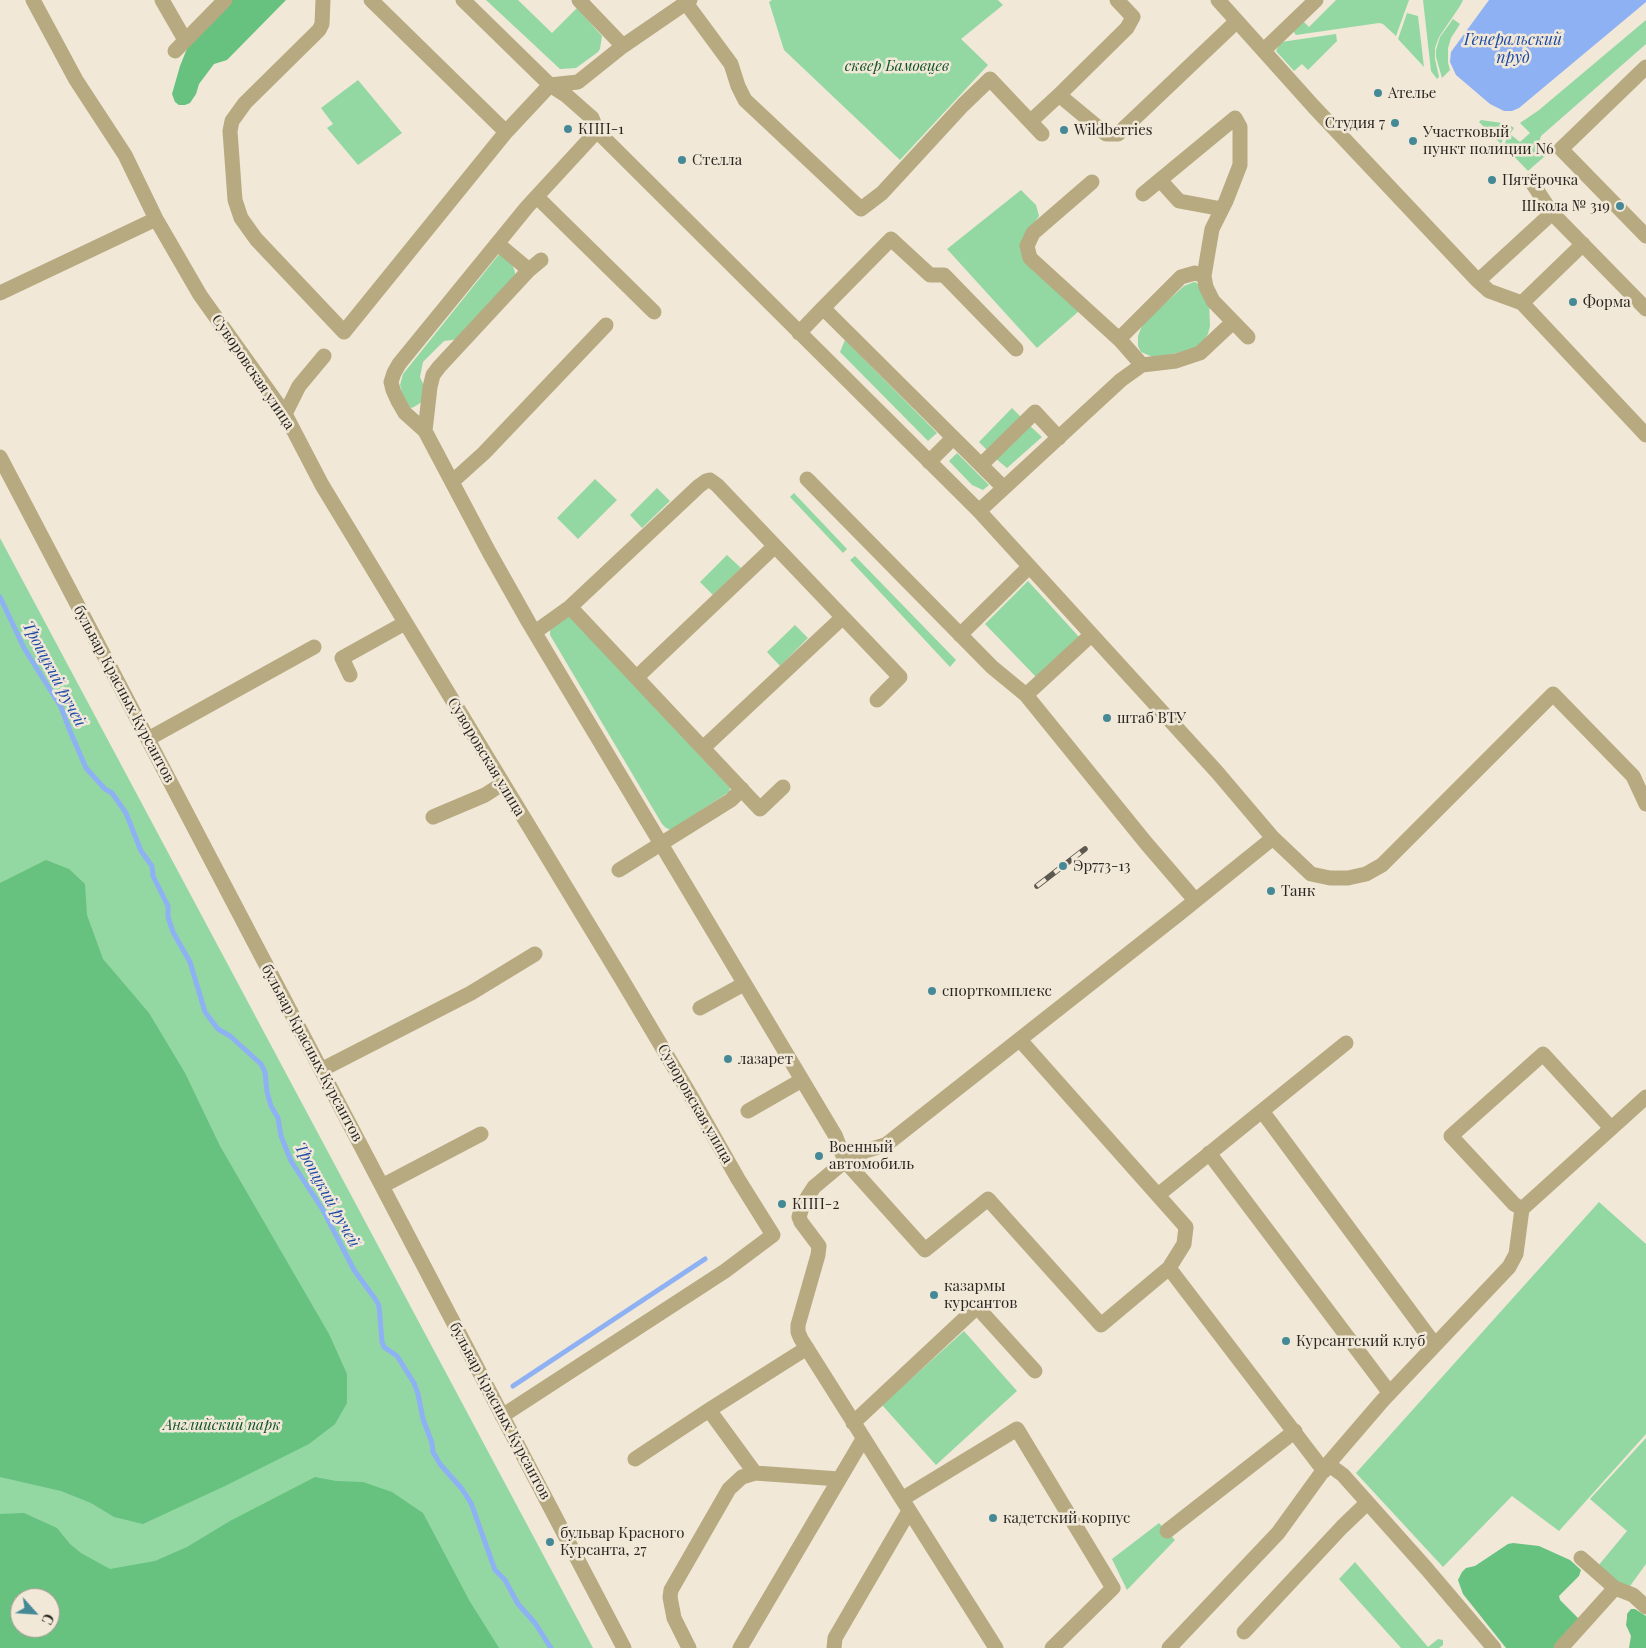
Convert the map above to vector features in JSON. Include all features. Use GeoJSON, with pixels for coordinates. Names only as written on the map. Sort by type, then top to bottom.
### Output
{"type":"FeatureCollection","features":[{"type":"Feature","properties":{"kind":"street","name":"Суворовская улица"},"geometry":{"type":"LineString","coordinates":[[33,0],[76,80],[125,155],[156,219],[200,296],[285,414],[322,484],[621,978],[738,1179],[773,1235],[725,1271],[502,1416]]}},
{"type":"Feature","properties":{"kind":"street"},"geometry":{"type":"LineString","coordinates":[[162,0],[180,45],[225,0]]}},
{"type":"Feature","properties":{"kind":"street"},"geometry":{"type":"LineString","coordinates":[[323,0],[322,24],[319,30],[246,103],[232,121],[230,131],[235,200],[241,218],[256,239],[344,332],[506,132],[550,85],[578,82],[623,46],[688,1],[731,64],[745,100],[861,209],[882,193],[938,131],[990,79],[1042,134]]}},
{"type":"Feature","properties":{"kind":"street"},"geometry":{"type":"LineString","coordinates":[[371,0],[506,132]]}},
{"type":"Feature","properties":{"kind":"street"},"geometry":{"type":"LineString","coordinates":[[462,0],[550,85],[567,96],[592,118],[596,131],[979,511],[1217,772],[1272,838],[1311,874],[1330,878],[1348,878],[1366,874],[1382,865],[1554,694],[1633,776],[1646,804]]}},
{"type":"Feature","properties":{"kind":"street"},"geometry":{"type":"LineString","coordinates":[[579,0],[623,46]]}},
{"type":"Feature","properties":{"kind":"street"},"geometry":{"type":"LineString","coordinates":[[1031,121],[1127,28],[1133,17],[1117,0]]}},
{"type":"Feature","properties":{"kind":"street"},"geometry":{"type":"LineString","coordinates":[[1218,0],[1314,107],[1478,281],[1489,291],[1522,303],[1646,435]]}},
{"type":"Feature","properties":{"kind":"street"},"geometry":{"type":"LineString","coordinates":[[1264,50],[1316,0]]}},
{"type":"Feature","properties":{"kind":"street"},"geometry":{"type":"LineString","coordinates":[[1059,95],[1106,134],[1118,134],[1237,21]]}},
{"type":"Feature","properties":{"kind":"street"},"geometry":{"type":"LineString","coordinates":[[1646,67],[1561,149],[1646,236]]}},
{"type":"Feature","properties":{"kind":"street"},"geometry":{"type":"LineString","coordinates":[[1142,194],[1235,118],[1240,127],[1240,165],[1212,229],[1204,276],[1206,287],[1213,301],[1248,337]]}},
{"type":"Feature","properties":{"kind":"street"},"geometry":{"type":"LineString","coordinates":[[596,131],[537,197],[399,364],[391,382],[393,390],[405,413],[425,432],[489,552],[535,632],[835,1135],[845,1161],[925,1250],[988,1199],[1101,1326],[1169,1268],[1184,1244],[1186,1227],[1020,1040]]}},
{"type":"Feature","properties":{"kind":"street"},"geometry":{"type":"LineString","coordinates":[[1160,180],[1179,200],[1222,209]]}},
{"type":"Feature","properties":{"kind":"street"},"geometry":{"type":"LineString","coordinates":[[1531,181],[1552,213],[1646,309]]}},
{"type":"Feature","properties":{"kind":"street"},"geometry":{"type":"LineString","coordinates":[[1092,182],[1033,233],[1027,246],[1030,258],[1119,339],[1142,365]]}},
{"type":"Feature","properties":{"kind":"street"},"geometry":{"type":"LineString","coordinates":[[537,197],[654,312]]}},
{"type":"Feature","properties":{"kind":"street"},"geometry":{"type":"LineString","coordinates":[[1478,281],[1552,213]]}},
{"type":"Feature","properties":{"kind":"street"},"geometry":{"type":"LineString","coordinates":[[0,293],[156,219]]}},
{"type":"Feature","properties":{"kind":"street"},"geometry":{"type":"LineString","coordinates":[[799,333],[891,239],[930,275],[944,275],[1016,349]]}},
{"type":"Feature","properties":{"kind":"street"},"geometry":{"type":"LineString","coordinates":[[498,244],[528,270]]}},
{"type":"Feature","properties":{"kind":"street"},"geometry":{"type":"LineString","coordinates":[[1522,303],[1583,244]]}},
{"type":"Feature","properties":{"kind":"street"},"geometry":{"type":"LineString","coordinates":[[425,432],[433,376],[439,367],[528,270],[541,260]]}},
{"type":"Feature","properties":{"kind":"street"},"geometry":{"type":"LineString","coordinates":[[1119,339],[1181,277],[1195,273],[1204,276]]}},
{"type":"Feature","properties":{"kind":"street"},"geometry":{"type":"LineString","coordinates":[[823,308],[1004,488]]}},
{"type":"Feature","properties":{"kind":"street"},"geometry":{"type":"LineString","coordinates":[[979,511],[1121,380],[1142,365],[1176,361],[1200,353],[1233,322]]}},
{"type":"Feature","properties":{"kind":"street"},"geometry":{"type":"LineString","coordinates":[[452,481],[484,453],[606,325]]}},
{"type":"Feature","properties":{"kind":"street"},"geometry":{"type":"LineString","coordinates":[[285,414],[299,386],[324,356]]}},
{"type":"Feature","properties":{"kind":"street"},"geometry":{"type":"LineString","coordinates":[[981,465],[1035,412],[1059,438]]}},
{"type":"Feature","properties":{"kind":"street"},"geometry":{"type":"LineString","coordinates":[[929,462],[954,438]]}},
{"type":"Feature","properties":{"kind":"street","name":"бульвар Красных Курсантов"},"geometry":{"type":"LineString","coordinates":[[0,457],[624,1648]]}},
{"type":"Feature","properties":{"kind":"street"},"geometry":{"type":"LineString","coordinates":[[807,479],[992,667],[1026,695],[1146,843],[1195,900]]}},
{"type":"Feature","properties":{"kind":"street"},"geometry":{"type":"LineString","coordinates":[[535,632],[570,607],[706,481],[710,480],[717,485],[900,677],[876,700]]}},
{"type":"Feature","properties":{"kind":"street"},"geometry":{"type":"LineString","coordinates":[[637,677],[775,546]]}},
{"type":"Feature","properties":{"kind":"street"},"geometry":{"type":"LineString","coordinates":[[960,635],[1029,567]]}},
{"type":"Feature","properties":{"kind":"street"},"geometry":{"type":"LineString","coordinates":[[570,607],[760,809],[783,787]]}},
{"type":"Feature","properties":{"kind":"street"},"geometry":{"type":"LineString","coordinates":[[703,748],[843,618]]}},
{"type":"Feature","properties":{"kind":"street"},"geometry":{"type":"LineString","coordinates":[[350,675],[342,658],[405,623]]}},
{"type":"Feature","properties":{"kind":"street"},"geometry":{"type":"LineString","coordinates":[[1026,695],[1091,635]]}},
{"type":"Feature","properties":{"kind":"street"},"geometry":{"type":"LineString","coordinates":[[148,739],[314,647]]}},
{"type":"Feature","properties":{"kind":"street"},"geometry":{"type":"LineString","coordinates":[[433,817],[485,795],[502,784]]}},
{"type":"Feature","properties":{"kind":"street"},"geometry":{"type":"LineString","coordinates":[[619,870],[731,800],[742,789]]}},
{"type":"Feature","properties":{"kind":"street"},"geometry":{"type":"LineString","coordinates":[[996,1648],[800,1339],[798,1326],[819,1246],[801,1222],[800,1212],[806,1198],[814,1187],[845,1161],[865,1151],[885,1145],[892,1140],[1272,838]]}},
{"type":"Feature","properties":{"kind":"street"},"geometry":{"type":"LineString","coordinates":[[321,1070],[471,993],[535,954]]}},
{"type":"Feature","properties":{"kind":"street"},"geometry":{"type":"LineString","coordinates":[[700,1008],[744,984]]}},
{"type":"Feature","properties":{"kind":"street"},"geometry":{"type":"LineString","coordinates":[[1158,1195],[1346,1043]]}},
{"type":"Feature","properties":{"kind":"street"},"geometry":{"type":"LineString","coordinates":[[1522,1208],[1514,1204],[1451,1136],[1543,1054],[1611,1128]]}},
{"type":"Feature","properties":{"kind":"street"},"geometry":{"type":"LineString","coordinates":[[748,1111],[802,1080]]}},
{"type":"Feature","properties":{"kind":"street"},"geometry":{"type":"LineString","coordinates":[[1170,1648],[1278,1532],[1326,1467],[1390,1392],[1509,1267],[1516,1254],[1522,1208],[1646,1097]]}},
{"type":"Feature","properties":{"kind":"street"},"geometry":{"type":"LineString","coordinates":[[1262,1111],[1435,1345]]}},
{"type":"Feature","properties":{"kind":"street"},"geometry":{"type":"LineString","coordinates":[[382,1186],[481,1134]]}},
{"type":"Feature","properties":{"kind":"street"},"geometry":{"type":"LineString","coordinates":[[1209,1153],[1390,1392]]}},
{"type":"Feature","properties":{"kind":"street"},"geometry":{"type":"LineString","coordinates":[[1169,1268],[1295,1431],[1326,1467],[1343,1475],[1494,1648]]}},
{"type":"Feature","properties":{"kind":"street"},"geometry":{"type":"LineString","coordinates":[[853,1423],[977,1307],[1035,1371]]}},
{"type":"Feature","properties":{"kind":"street"},"geometry":{"type":"LineString","coordinates":[[635,1460],[709,1410],[807,1348]]}},
{"type":"Feature","properties":{"kind":"street"},"geometry":{"type":"LineString","coordinates":[[709,1410],[755,1474]]}},
{"type":"Feature","properties":{"kind":"street"},"geometry":{"type":"LineString","coordinates":[[834,1648],[835,1638],[905,1505],[1017,1429],[1113,1588],[1052,1648]]}},
{"type":"Feature","properties":{"kind":"street"},"geometry":{"type":"LineString","coordinates":[[1167,1531],[1295,1431]]}},
{"type":"Feature","properties":{"kind":"street"},"geometry":{"type":"LineString","coordinates":[[740,1648],[864,1439]]}},
{"type":"Feature","properties":{"kind":"street"},"geometry":{"type":"LineString","coordinates":[[689,1648],[674,1618],[670,1597],[671,1590],[729,1488],[742,1477],[755,1474],[839,1479]]}},
{"type":"Feature","properties":{"kind":"street"},"geometry":{"type":"LineString","coordinates":[[1244,1632],[1342,1527],[1367,1503]]}},
{"type":"Feature","properties":{"kind":"street"},"geometry":{"type":"LineString","coordinates":[[1581,1558],[1615,1588],[1633,1596],[1646,1606]]}},
{"type":"Feature","properties":{"kind":"street"},"geometry":{"type":"LineString","coordinates":[[1561,1648],[1615,1588]]}},
{"type":"Feature","properties":{"kind":"green space"},"geometry":{"type":"Polygon","coordinates":[[[231,0],[286,0],[227,60],[214,64],[199,84],[196,94],[190,103],[179,105],[175,102],[172,94],[188,46],[231,0]]]}},
{"type":"Feature","properties":{"kind":"green space"},"geometry":{"type":"Polygon","coordinates":[[[486,0],[518,0],[552,33],[577,8],[602,36],[600,49],[576,68],[560,69],[486,0]]]}},
{"type":"Feature","properties":{"kind":"green space","name":"сквер Бамовцев"},"geometry":{"type":"Polygon","coordinates":[[[772,0],[998,0],[1003,5],[961,39],[988,65],[900,160],[784,50],[769,2],[772,0]]]}},
{"type":"Feature","properties":{"kind":"green space"},"geometry":{"type":"Polygon","coordinates":[[[1336,0],[1409,0],[1396,36],[1383,24],[1379,23],[1296,35],[1293,31],[1303,21],[1309,27],[1336,0]]]}},
{"type":"Feature","properties":{"kind":"green space"},"geometry":{"type":"Polygon","coordinates":[[[1423,0],[1463,0],[1439,37],[1435,48],[1435,59],[1439,77],[1437,79],[1431,71],[1423,0]]]}},
{"type":"Feature","properties":{"kind":"green space"},"geometry":{"type":"Polygon","coordinates":[[[1407,13],[1418,16],[1424,67],[1398,39],[1407,13]]]}},
{"type":"Feature","properties":{"kind":"green space"},"geometry":{"type":"Polygon","coordinates":[[[1453,19],[1460,24],[1451,38],[1448,48],[1450,70],[1442,78],[1436,50],[1440,37],[1453,19]]]}},
{"type":"Feature","properties":{"kind":"green space"},"geometry":{"type":"Polygon","coordinates":[[[1646,20],[1646,44],[1541,136],[1539,142],[1540,151],[1545,156],[1528,171],[1504,146],[1511,126],[1514,128],[1510,134],[1520,142],[1530,133],[1520,123],[1539,110],[1646,20]]]}},
{"type":"Feature","properties":{"kind":"green space"},"geometry":{"type":"Polygon","coordinates":[[[1336,34],[1337,41],[1308,70],[1302,64],[1294,71],[1276,51],[1281,42],[1336,34]]]}},
{"type":"Feature","properties":{"kind":"green space"},"geometry":{"type":"Polygon","coordinates":[[[358,80],[402,133],[358,165],[327,128],[333,124],[321,108],[358,80]]]}},
{"type":"Feature","properties":{"kind":"green space"},"geometry":{"type":"Polygon","coordinates":[[[1481,120],[1509,124],[1501,144],[1479,122],[1481,120]]]}},
{"type":"Feature","properties":{"kind":"green space"},"geometry":{"type":"Polygon","coordinates":[[[1021,190],[1036,205],[1039,216],[1023,239],[1079,311],[1037,348],[947,249],[1021,190]]]}},
{"type":"Feature","properties":{"kind":"green space"},"geometry":{"type":"Polygon","coordinates":[[[500,253],[512,264],[515,277],[459,339],[444,341],[423,362],[420,377],[424,386],[422,402],[412,408],[410,407],[403,396],[400,385],[403,374],[500,253]]]}},
{"type":"Feature","properties":{"kind":"green space"},"geometry":{"type":"Polygon","coordinates":[[[1194,282],[1197,283],[1209,299],[1210,326],[1208,334],[1201,345],[1198,348],[1155,358],[1141,352],[1138,346],[1138,336],[1143,323],[1184,286],[1194,282]]]}},
{"type":"Feature","properties":{"kind":"green space"},"geometry":{"type":"Polygon","coordinates":[[[845,340],[937,433],[928,441],[840,352],[845,340]]]}},
{"type":"Feature","properties":{"kind":"green space"},"geometry":{"type":"Polygon","coordinates":[[[1012,408],[1021,417],[988,451],[979,442],[1012,408]]]}},
{"type":"Feature","properties":{"kind":"green space"},"geometry":{"type":"Polygon","coordinates":[[[1028,424],[1042,437],[1007,468],[995,458],[1028,424]]]}},
{"type":"Feature","properties":{"kind":"green space"},"geometry":{"type":"Polygon","coordinates":[[[957,453],[989,485],[983,490],[972,485],[949,461],[957,453]]]}},
{"type":"Feature","properties":{"kind":"green space"},"geometry":{"type":"Polygon","coordinates":[[[595,479],[617,500],[578,539],[557,518],[595,479]]]}},
{"type":"Feature","properties":{"kind":"green space"},"geometry":{"type":"Polygon","coordinates":[[[657,488],[670,501],[642,528],[630,515],[657,488]]]}},
{"type":"Feature","properties":{"kind":"green space"},"geometry":{"type":"Polygon","coordinates":[[[794,493],[847,549],[843,553],[790,497],[794,493]]]}},
{"type":"Feature","properties":{"kind":"green space","name":"Английский парк"},"geometry":{"type":"Polygon","coordinates":[[[0,538],[593,1648],[0,1648],[0,538]]]}},
{"type":"Feature","properties":{"kind":"green space"},"geometry":{"type":"Polygon","coordinates":[[[727,555],[741,568],[713,595],[700,582],[727,555]]]}},
{"type":"Feature","properties":{"kind":"green space"},"geometry":{"type":"Polygon","coordinates":[[[855,556],[956,660],[950,667],[850,560],[855,556]]]}},
{"type":"Feature","properties":{"kind":"green space"},"geometry":{"type":"Polygon","coordinates":[[[1028,581],[1080,638],[1037,678],[985,624],[1028,581]]]}},
{"type":"Feature","properties":{"kind":"green space"},"geometry":{"type":"Polygon","coordinates":[[[569,615],[730,788],[729,792],[671,830],[662,824],[550,635],[550,630],[569,615]]]}},
{"type":"Feature","properties":{"kind":"green space"},"geometry":{"type":"Polygon","coordinates":[[[795,625],[808,638],[780,666],[767,652],[795,625]]]}},
{"type":"Feature","properties":{"kind":"green space"},"geometry":{"type":"Polygon","coordinates":[[[46,860],[69,869],[85,884],[87,915],[103,959],[149,1013],[185,1073],[220,1146],[329,1334],[347,1374],[347,1403],[335,1424],[309,1444],[143,1524],[114,1517],[91,1503],[61,1491],[0,1477],[0,883],[46,860]]]}},
{"type":"Feature","properties":{"kind":"green space"},"geometry":{"type":"Polygon","coordinates":[[[1599,1202],[1646,1244],[1646,1434],[1559,1531],[1512,1496],[1443,1567],[1356,1473],[1599,1202]]]}},
{"type":"Feature","properties":{"kind":"green space"},"geometry":{"type":"Polygon","coordinates":[[[964,1331],[1017,1391],[936,1465],[882,1405],[964,1331]]]}},
{"type":"Feature","properties":{"kind":"green space"},"geometry":{"type":"Polygon","coordinates":[[[1646,1438],[1646,1564],[1630,1586],[1617,1583],[1598,1566],[1627,1531],[1590,1499],[1646,1438]]]}},
{"type":"Feature","properties":{"kind":"green space"},"geometry":{"type":"Polygon","coordinates":[[[315,1477],[336,1481],[363,1482],[392,1492],[423,1513],[469,1600],[499,1648],[0,1648],[0,1514],[24,1513],[57,1528],[70,1544],[81,1553],[110,1569],[155,1561],[187,1547],[230,1521],[315,1477]]]}},
{"type":"Feature","properties":{"kind":"green space"},"geometry":{"type":"Polygon","coordinates":[[[1159,1523],[1175,1540],[1127,1590],[1112,1559],[1159,1523]]]}},
{"type":"Feature","properties":{"kind":"green space"},"geometry":{"type":"Polygon","coordinates":[[[1508,1544],[1539,1546],[1570,1560],[1581,1570],[1579,1576],[1559,1596],[1560,1600],[1579,1619],[1567,1648],[1506,1648],[1463,1594],[1458,1580],[1462,1572],[1466,1568],[1475,1566],[1508,1544]]]}},
{"type":"Feature","properties":{"kind":"green space"},"geometry":{"type":"Polygon","coordinates":[[[1355,1562],[1428,1647],[1438,1639],[1443,1640],[1443,1645],[1439,1648],[1401,1648],[1339,1579],[1355,1562]]]}},
{"type":"Feature","properties":{"kind":"green space"},"geometry":{"type":"Polygon","coordinates":[[[1631,1609],[1635,1609],[1646,1616],[1646,1648],[1629,1648],[1631,1636],[1626,1625],[1627,1614],[1631,1609]]]}},
{"type":"Feature","properties":{"kind":"water","name":"Генеральский пруд"},"geometry":{"type":"Polygon","coordinates":[[[1489,0],[1646,0],[1646,2],[1519,108],[1512,111],[1504,111],[1490,104],[1456,75],[1450,62],[1451,52],[1489,0]]]}},
{"type":"Feature","properties":{"kind":"waterway","name":"Троицкий ручей"},"geometry":{"type":"LineString","coordinates":[[0,597],[24,648],[61,707],[86,768],[105,789],[112,793],[126,813],[141,851],[152,866],[153,876],[168,906],[168,917],[173,932],[190,962],[205,1012],[218,1029],[230,1036],[261,1064],[265,1072],[267,1092],[271,1106],[278,1118],[281,1136],[291,1161],[323,1210],[354,1270],[379,1306],[382,1342],[384,1347],[397,1356],[414,1383],[433,1452],[440,1464],[462,1489],[471,1503],[495,1570],[505,1580],[518,1604],[535,1623],[551,1648]]}},
{"type":"Feature","properties":{"kind":"waterway"},"geometry":{"type":"LineString","coordinates":[[513,1386],[705,1259]]}},
{"type":"Feature","properties":{"kind":"railway"},"geometry":{"type":"LineString","coordinates":[[1037,886],[1085,849]]}},
{"type":"Feature","properties":{"kind":"place","name":"Ателье"},"geometry":{"type":"Point","coordinates":[1378,93]}},
{"type":"Feature","properties":{"kind":"place","name":"Студия 7"},"geometry":{"type":"Point","coordinates":[1395,123]}},
{"type":"Feature","properties":{"kind":"place","name":"КПП-1"},"geometry":{"type":"Point","coordinates":[568,129]}},
{"type":"Feature","properties":{"kind":"place","name":"Wildberries"},"geometry":{"type":"Point","coordinates":[1064,130]}},
{"type":"Feature","properties":{"kind":"place","name":"Участковый пункт полиции N6"},"geometry":{"type":"Point","coordinates":[1413,141]}},
{"type":"Feature","properties":{"kind":"place","name":"Стелла"},"geometry":{"type":"Point","coordinates":[682,160]}},
{"type":"Feature","properties":{"kind":"place","name":"Пятёрочка"},"geometry":{"type":"Point","coordinates":[1492,180]}},
{"type":"Feature","properties":{"kind":"place","name":"Школа № 319"},"geometry":{"type":"Point","coordinates":[1620,206]}},
{"type":"Feature","properties":{"kind":"place","name":"Форма"},"geometry":{"type":"Point","coordinates":[1573,302]}},
{"type":"Feature","properties":{"kind":"place","name":"штаб ВТУ"},"geometry":{"type":"Point","coordinates":[1107,718]}},
{"type":"Feature","properties":{"kind":"place","name":"Эр773-13"},"geometry":{"type":"Point","coordinates":[1063,866]}},
{"type":"Feature","properties":{"kind":"place","name":"Танк"},"geometry":{"type":"Point","coordinates":[1271,891]}},
{"type":"Feature","properties":{"kind":"place","name":"спорткомплекс"},"geometry":{"type":"Point","coordinates":[932,991]}},
{"type":"Feature","properties":{"kind":"place","name":"лазарет"},"geometry":{"type":"Point","coordinates":[728,1059]}},
{"type":"Feature","properties":{"kind":"place","name":"Военный автомобиль"},"geometry":{"type":"Point","coordinates":[819,1156]}},
{"type":"Feature","properties":{"kind":"place","name":"КПП-2"},"geometry":{"type":"Point","coordinates":[782,1204]}},
{"type":"Feature","properties":{"kind":"place","name":"казармы курсантов"},"geometry":{"type":"Point","coordinates":[934,1295]}},
{"type":"Feature","properties":{"kind":"place","name":"Курсантский клуб"},"geometry":{"type":"Point","coordinates":[1286,1341]}},
{"type":"Feature","properties":{"kind":"place","name":"кадетский корпус"},"geometry":{"type":"Point","coordinates":[993,1518]}},
{"type":"Feature","properties":{"kind":"place","name":"бульвар Красного Курсанта, 27"},"geometry":{"type":"Point","coordinates":[550,1542]}}]}
